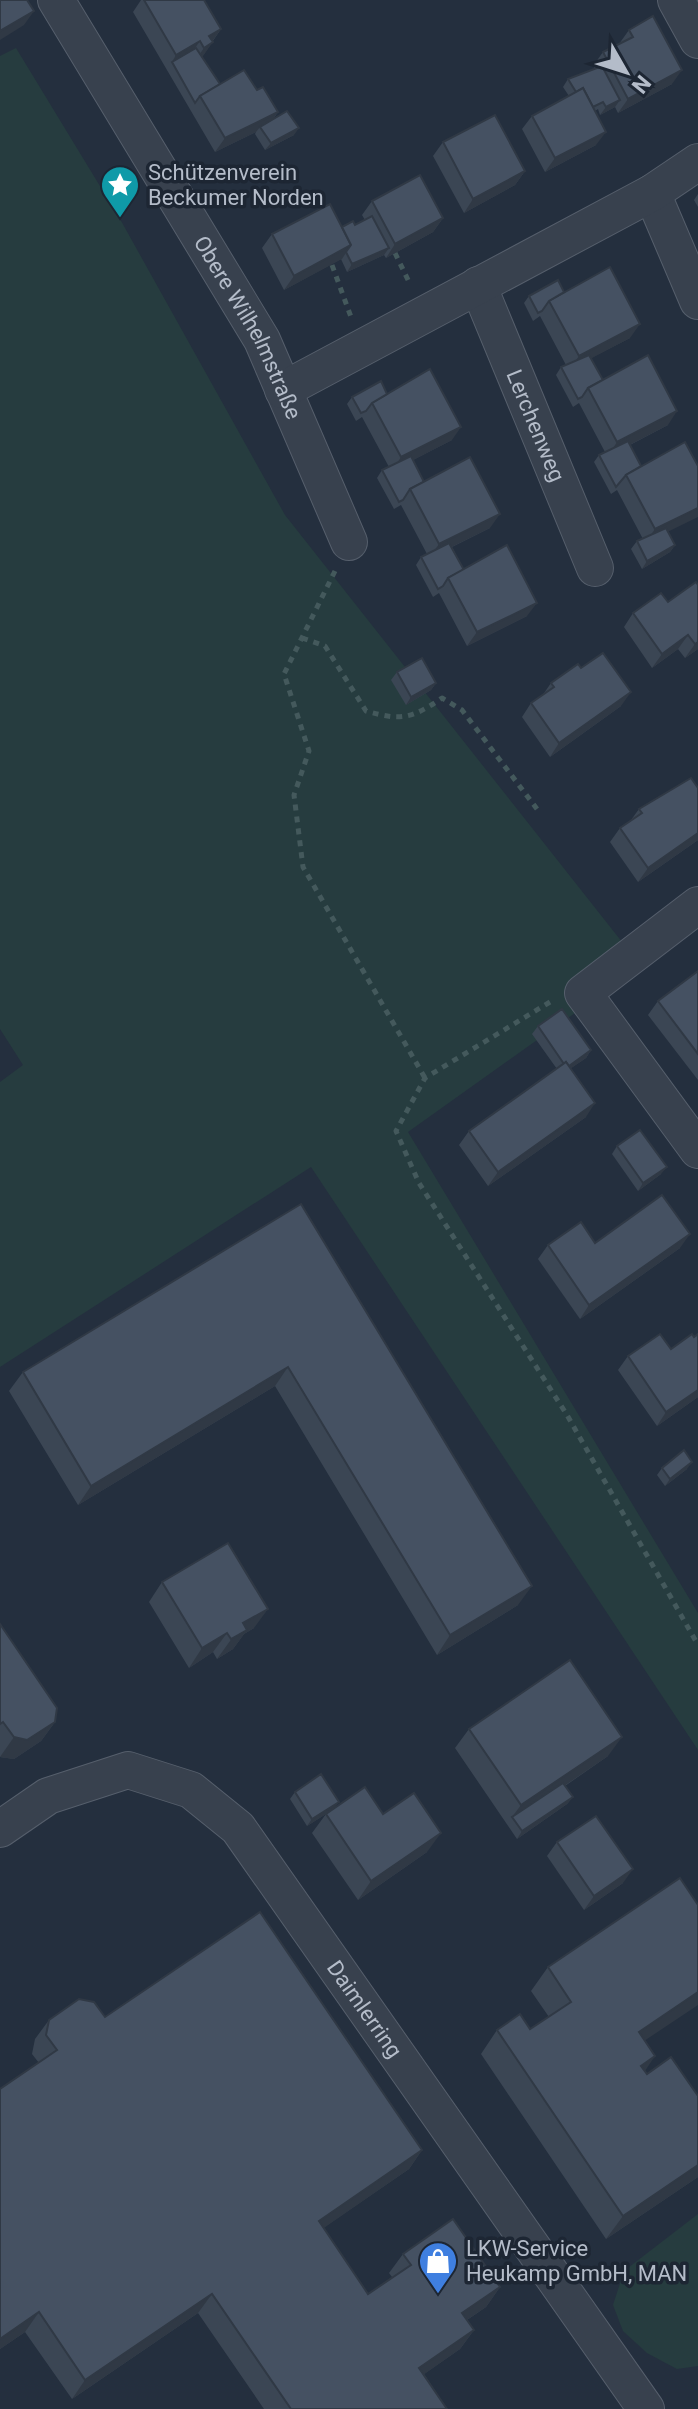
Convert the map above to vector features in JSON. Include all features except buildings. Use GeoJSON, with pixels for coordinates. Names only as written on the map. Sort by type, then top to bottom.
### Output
{"type":"FeatureCollection","features":[{"type":"Feature","properties":{"kind":"street","name":"Obere Wilhelmstraße"},"geometry":{"type":"LineString","coordinates":[[56,0],[255,327],[349,542]]}},
{"type":"Feature","properties":{"kind":"street"},"geometry":{"type":"LineString","coordinates":[[676,0],[698,40]]}},
{"type":"Feature","properties":{"kind":"street"},"geometry":{"type":"LineString","coordinates":[[283,390],[652,193],[698,162]]}},
{"type":"Feature","properties":{"kind":"street"},"geometry":{"type":"LineString","coordinates":[[652,193],[698,301]]}},
{"type":"Feature","properties":{"kind":"street","name":"Lerchenweg"},"geometry":{"type":"LineString","coordinates":[[478,285],[595,568]]}},
{"type":"Feature","properties":{"kind":"street"},"geometry":{"type":"LineString","coordinates":[[698,905],[583,993],[698,1150]]}},
{"type":"Feature","properties":{"kind":"street","name":"Daimlerring"},"geometry":{"type":"LineString","coordinates":[[0,1829],[48,1796],[128,1770],[191,1790],[238,1828],[646,2409]]}},
{"type":"Feature","properties":{"kind":"path"},"geometry":{"type":"LineString","coordinates":[[332,265],[362,348]]}},
{"type":"Feature","properties":{"kind":"path"},"geometry":{"type":"LineString","coordinates":[[349,542],[284,674],[309,751],[294,795],[303,867],[425,1078]]}},
{"type":"Feature","properties":{"kind":"path"},"geometry":{"type":"LineString","coordinates":[[302,638],[325,646],[366,711],[397,720],[423,711],[442,698],[462,710],[537,809]]}},
{"type":"Feature","properties":{"kind":"path"},"geometry":{"type":"LineString","coordinates":[[583,993],[556,999],[425,1078],[396,1131],[419,1183],[567,1415],[698,1645]]}},
{"type":"Feature","properties":{"kind":"green space"},"geometry":{"type":"Polygon","coordinates":[[[16,48],[120,219],[285,515],[641,966],[408,1132],[698,1613],[698,1750],[311,1167],[0,1367],[0,1082],[23,1065],[0,1029],[0,56],[16,48]]]}},
{"type":"Feature","properties":{"kind":"green space"},"geometry":{"type":"Polygon","coordinates":[[[698,2214],[698,2366],[677,2369],[647,2353],[623,2331],[613,2305],[624,2271],[698,2214]]]}},
{"type":"Feature","properties":{"kind":"place","name":"Schützenverein Beckumer Norden"},"geometry":{"type":"Point","coordinates":[120,219]}},
{"type":"Feature","properties":{"kind":"place","name":"LKW-Service Heukamp GmbH, MAN"},"geometry":{"type":"Point","coordinates":[438,2295]}}]}
